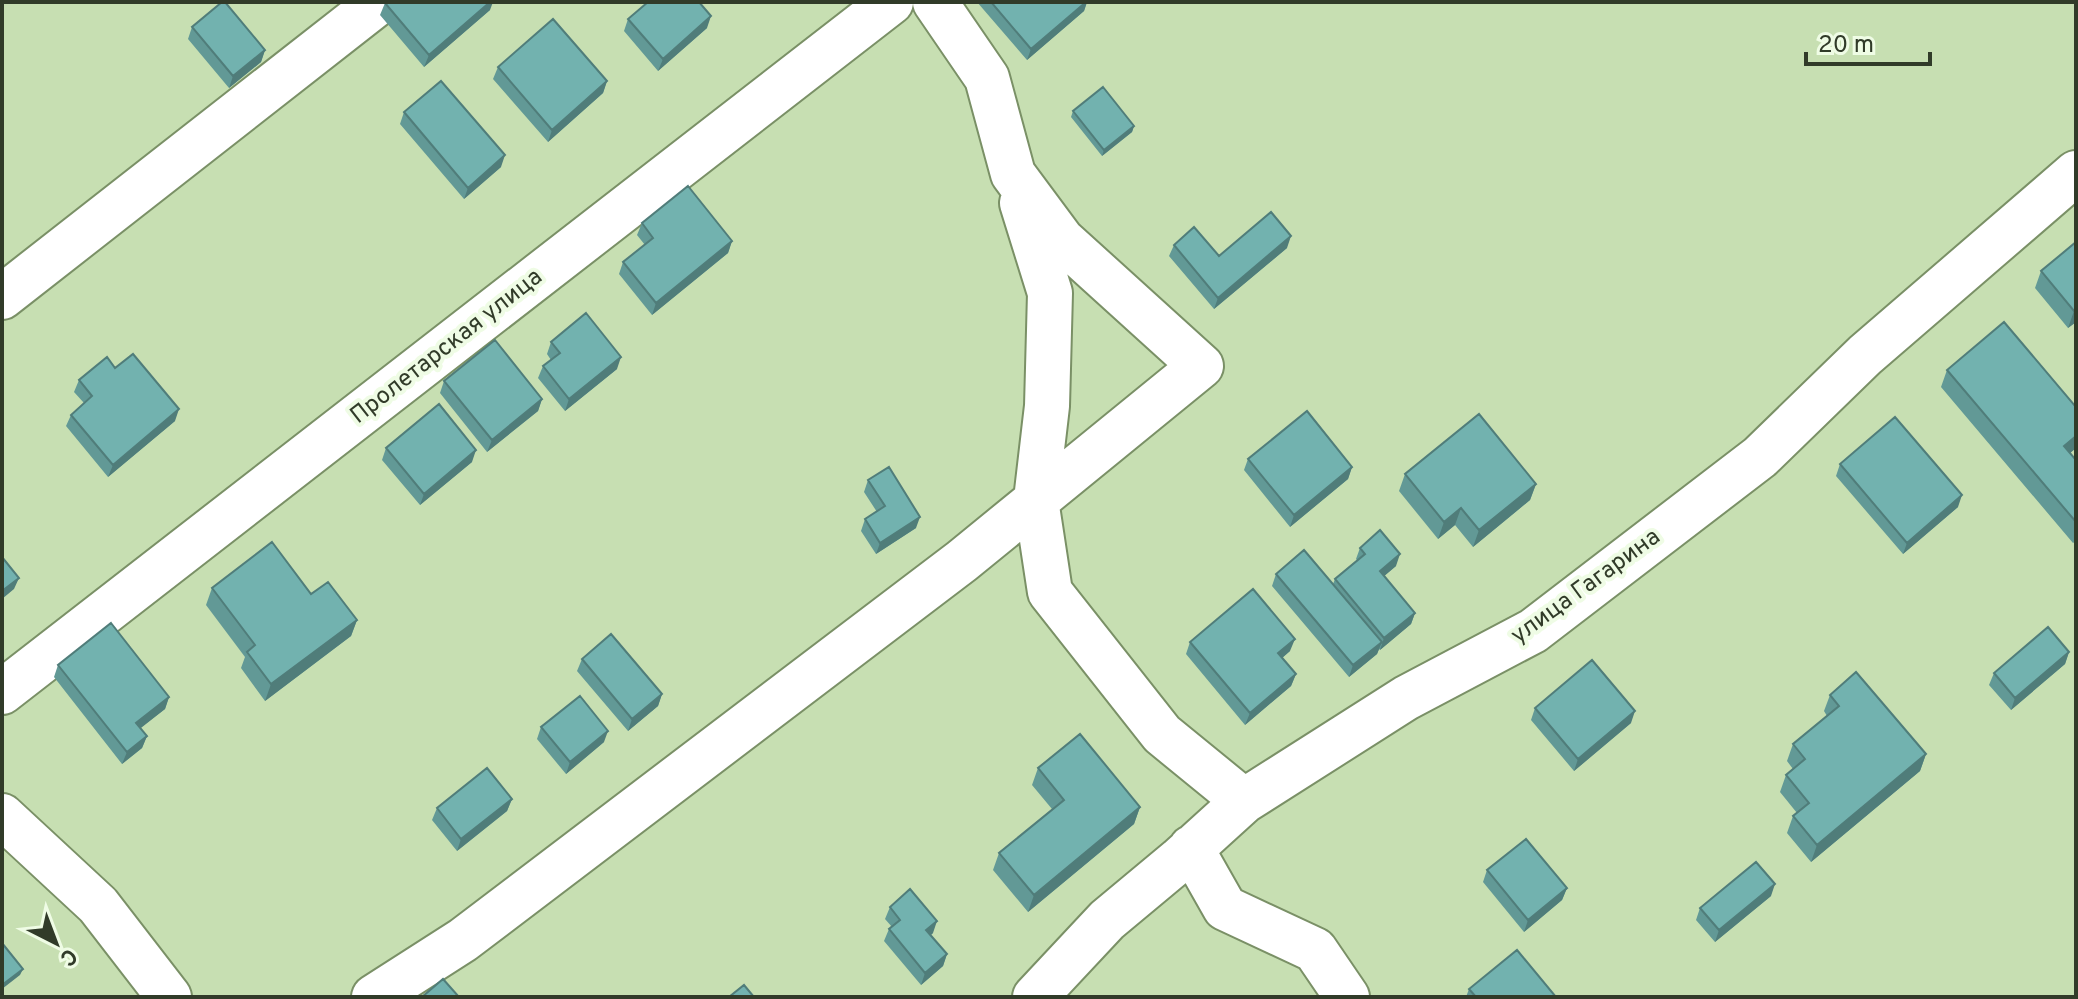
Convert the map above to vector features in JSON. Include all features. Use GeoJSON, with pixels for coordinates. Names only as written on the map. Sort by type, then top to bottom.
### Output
{"type":"FeatureCollection","features":[{"type":"Feature","properties":{"kind":"street"},"geometry":{"type":"LineString","coordinates":[[2,297],[379,2]]}},
{"type":"Feature","properties":{"kind":"street","name":"Пролетарская улица"},"geometry":{"type":"LineString","coordinates":[[2,692],[891,2]]}},
{"type":"Feature","properties":{"kind":"street"},"geometry":{"type":"LineString","coordinates":[[935,2],[987,78],[1050,293],[1047,406],[1036,500],[1050,592],[1162,734],[1244,801]]}},
{"type":"Feature","properties":{"kind":"street","name":"улица Гагарина"},"geometry":{"type":"LineString","coordinates":[[1035,997],[1107,920],[1244,801],[1406,698],[1533,631],[1760,457],[1865,355],[2076,173]]}},
{"type":"Feature","properties":{"kind":"street"},"geometry":{"type":"LineString","coordinates":[[374,997],[463,940],[949,570],[1201,366],[1062,240],[1013,174]]}},
{"type":"Feature","properties":{"kind":"street"},"geometry":{"type":"LineString","coordinates":[[2,816],[98,905],[169,997]]}},
{"type":"Feature","properties":{"kind":"street"},"geometry":{"type":"LineString","coordinates":[[1191,848],[1225,908],[1315,950],[1347,997]]}},
{"type":"Feature","properties":{"kind":"building"},"geometry":{"type":"Polygon","coordinates":[[[222,2],[265,50],[233,76],[192,27],[222,2]]]}},
{"type":"Feature","properties":{"kind":"building"},"geometry":{"type":"Polygon","coordinates":[[[386,2],[490,2],[429,55],[386,2]]]}},
{"type":"Feature","properties":{"kind":"building"},"geometry":{"type":"Polygon","coordinates":[[[648,2],[699,2],[711,16],[663,59],[628,19],[648,2]]]}},
{"type":"Feature","properties":{"kind":"building"},"geometry":{"type":"Polygon","coordinates":[[[991,2],[1086,2],[1031,49],[991,2]]]}},
{"type":"Feature","properties":{"kind":"building"},"geometry":{"type":"Polygon","coordinates":[[[553,19],[607,81],[552,130],[498,67],[553,19]]]}},
{"type":"Feature","properties":{"kind":"building"},"geometry":{"type":"Polygon","coordinates":[[[441,81],[505,155],[468,188],[404,112],[441,81]]]}},
{"type":"Feature","properties":{"kind":"building"},"geometry":{"type":"Polygon","coordinates":[[[1103,87],[1134,126],[1104,150],[1073,111],[1103,87]]]}},
{"type":"Feature","properties":{"kind":"building"},"geometry":{"type":"Polygon","coordinates":[[[688,186],[732,241],[656,303],[623,262],[653,238],[642,223],[688,186]]]}},
{"type":"Feature","properties":{"kind":"building"},"geometry":{"type":"Polygon","coordinates":[[[1271,212],[1291,236],[1218,298],[1174,245],[1194,227],[1219,256],[1271,212]]]}},
{"type":"Feature","properties":{"kind":"building"},"geometry":{"type":"Polygon","coordinates":[[[2076,242],[2076,310],[2074,311],[2041,271],[2076,242]]]}},
{"type":"Feature","properties":{"kind":"building"},"geometry":{"type":"Polygon","coordinates":[[[586,313],[621,357],[569,399],[543,366],[560,353],[551,342],[586,313]]]}},
{"type":"Feature","properties":{"kind":"building"},"geometry":{"type":"Polygon","coordinates":[[[2004,322],[2076,407],[2076,436],[2064,446],[2076,460],[2076,522],[1947,370],[2004,322]]]}},
{"type":"Feature","properties":{"kind":"building"},"geometry":{"type":"Polygon","coordinates":[[[495,340],[542,399],[492,440],[444,381],[495,340]]]}},
{"type":"Feature","properties":{"kind":"building"},"geometry":{"type":"Polygon","coordinates":[[[133,354],[179,409],[113,465],[71,415],[92,396],[79,380],[107,357],[115,368],[133,354]]]}},
{"type":"Feature","properties":{"kind":"building"},"geometry":{"type":"Polygon","coordinates":[[[439,404],[476,450],[424,494],[386,448],[439,404]]]}},
{"type":"Feature","properties":{"kind":"building"},"geometry":{"type":"Polygon","coordinates":[[[1307,411],[1352,467],[1294,515],[1248,459],[1307,411]]]}},
{"type":"Feature","properties":{"kind":"building"},"geometry":{"type":"Polygon","coordinates":[[[1479,414],[1536,484],[1479,530],[1461,508],[1444,522],[1405,474],[1479,414]]]}},
{"type":"Feature","properties":{"kind":"building"},"geometry":{"type":"Polygon","coordinates":[[[1895,417],[1962,495],[1907,543],[1840,464],[1895,417]]]}},
{"type":"Feature","properties":{"kind":"building"},"geometry":{"type":"Polygon","coordinates":[[[889,467],[920,517],[880,543],[865,519],[885,506],[868,480],[889,467]]]}},
{"type":"Feature","properties":{"kind":"building"},"geometry":{"type":"Polygon","coordinates":[[[1380,530],[1400,554],[1380,571],[1415,613],[1384,638],[1335,579],[1365,554],[1360,548],[1380,530]]]}},
{"type":"Feature","properties":{"kind":"building"},"geometry":{"type":"Polygon","coordinates":[[[272,542],[311,594],[328,582],[357,620],[271,684],[247,652],[255,645],[212,588],[272,542]]]}},
{"type":"Feature","properties":{"kind":"building"},"geometry":{"type":"Polygon","coordinates":[[[1304,550],[1382,642],[1353,665],[1276,574],[1304,550]]]}},
{"type":"Feature","properties":{"kind":"building"},"geometry":{"type":"Polygon","coordinates":[[[2,557],[19,578],[2,591],[2,557]]]}},
{"type":"Feature","properties":{"kind":"building"},"geometry":{"type":"Polygon","coordinates":[[[1253,589],[1295,639],[1278,653],[1296,674],[1250,713],[1190,642],[1253,589]]]}},
{"type":"Feature","properties":{"kind":"building"},"geometry":{"type":"Polygon","coordinates":[[[111,623],[169,697],[136,723],[147,736],[127,752],[58,665],[111,623]]]}},
{"type":"Feature","properties":{"kind":"building"},"geometry":{"type":"Polygon","coordinates":[[[2048,627],[2069,652],[2015,698],[1994,673],[2048,627]]]}},
{"type":"Feature","properties":{"kind":"building"},"geometry":{"type":"Polygon","coordinates":[[[611,634],[662,694],[632,719],[582,659],[611,634]]]}},
{"type":"Feature","properties":{"kind":"building"},"geometry":{"type":"Polygon","coordinates":[[[1592,660],[1635,711],[1578,759],[1535,708],[1592,660]]]}},
{"type":"Feature","properties":{"kind":"building"},"geometry":{"type":"Polygon","coordinates":[[[1856,672],[1926,754],[1817,845],[1793,816],[1809,803],[1786,775],[1805,759],[1793,744],[1839,706],[1830,695],[1856,672]]]}},
{"type":"Feature","properties":{"kind":"building"},"geometry":{"type":"Polygon","coordinates":[[[580,696],[608,731],[570,762],[541,727],[580,696]]]}},
{"type":"Feature","properties":{"kind":"building"},"geometry":{"type":"Polygon","coordinates":[[[1080,734],[1140,807],[1034,895],[999,853],[1064,800],[1038,768],[1080,734]]]}},
{"type":"Feature","properties":{"kind":"building"},"geometry":{"type":"Polygon","coordinates":[[[487,768],[512,799],[461,839],[437,808],[487,768]]]}},
{"type":"Feature","properties":{"kind":"building"},"geometry":{"type":"Polygon","coordinates":[[[1526,839],[1567,888],[1528,920],[1487,870],[1526,839]]]}},
{"type":"Feature","properties":{"kind":"building"},"geometry":{"type":"Polygon","coordinates":[[[1756,862],[1775,884],[1719,930],[1700,908],[1756,862]]]}},
{"type":"Feature","properties":{"kind":"building"},"geometry":{"type":"Polygon","coordinates":[[[910,889],[937,921],[926,930],[947,954],[925,973],[889,929],[900,920],[890,907],[910,889]]]}},
{"type":"Feature","properties":{"kind":"building"},"geometry":{"type":"Polygon","coordinates":[[[2,943],[23,969],[2,985],[2,943]]]}},
{"type":"Feature","properties":{"kind":"building"},"geometry":{"type":"Polygon","coordinates":[[[1517,950],[1556,997],[1476,997],[1469,989],[1517,950]]]}},
{"type":"Feature","properties":{"kind":"building"},"geometry":{"type":"Polygon","coordinates":[[[443,979],[459,997],[422,997],[443,979]]]}},
{"type":"Feature","properties":{"kind":"building"},"geometry":{"type":"Polygon","coordinates":[[[744,985],[754,997],[729,997],[744,985]]]}}]}
